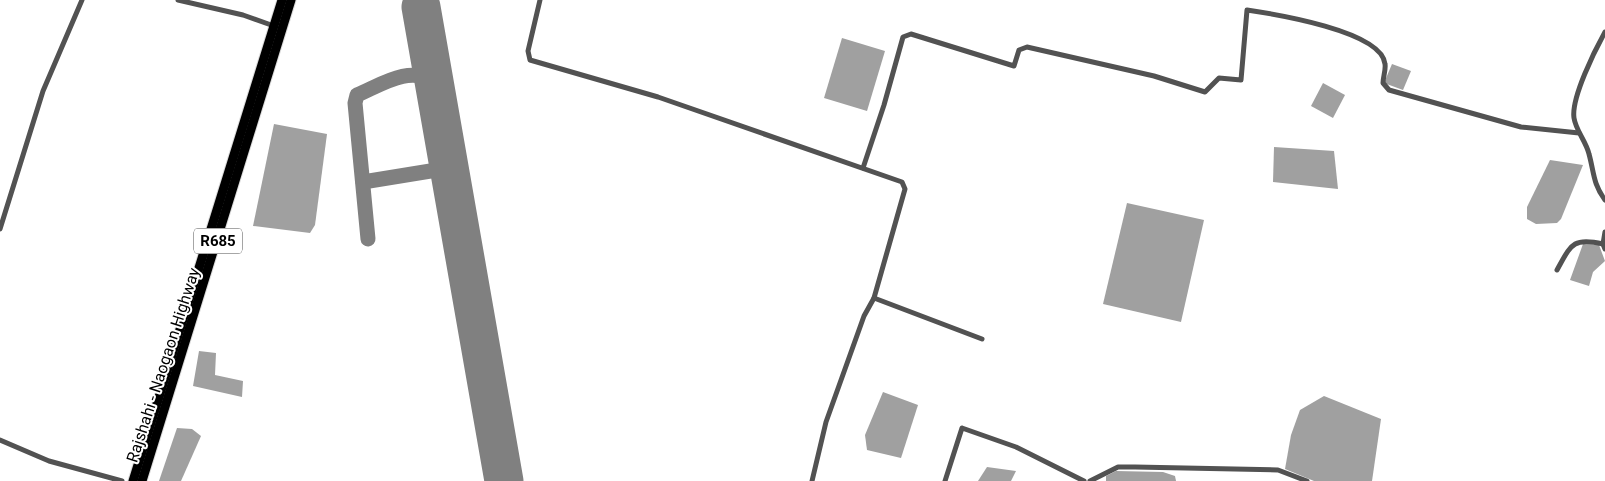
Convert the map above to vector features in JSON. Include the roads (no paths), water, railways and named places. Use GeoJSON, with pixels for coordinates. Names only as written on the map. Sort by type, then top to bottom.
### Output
{"type":"FeatureCollection","features":[{"type":"Feature","properties":{"kind":"main road","name":"Rajshahi - Naogaon Highway"},"geometry":{"type":"LineString","coordinates":[[133,481],[274,26],[283,6],[291,0]]}},
{"type":"Feature","properties":{"kind":"main road","name":"Rajshahi - Naogaon Highway"},"geometry":{"type":"LineString","coordinates":[[142,481],[283,6]]}},
{"type":"Feature","properties":{"kind":"street"},"geometry":{"type":"LineString","coordinates":[[0,229],[40,100],[82,0]]}},
{"type":"Feature","properties":{"kind":"street"},"geometry":{"type":"LineString","coordinates":[[178,0],[244,15],[274,26]]}},
{"type":"Feature","properties":{"kind":"street"},"geometry":{"type":"LineString","coordinates":[[540,0],[528,50],[530,60],[658,97],[902,182],[905,189],[874,298],[864,316],[826,422],[812,481]]}},
{"type":"Feature","properties":{"kind":"street"},"geometry":{"type":"LineString","coordinates":[[863,168],[884,106],[903,37],[911,34],[1014,66],[1019,50],[1027,47],[1154,76],[1205,92],[1219,78],[1241,80],[1247,10],[1279,14],[1352,34],[1378,51],[1385,63],[1383,83],[1389,90],[1521,127],[1578,133]]}},
{"type":"Feature","properties":{"kind":"street"},"geometry":{"type":"LineString","coordinates":[[1605,32],[1584,75],[1574,117],[1578,133],[1588,150],[1596,187],[1605,200]]}},
{"type":"Feature","properties":{"kind":"street"},"geometry":{"type":"LineString","coordinates":[[1557,270],[1568,249],[1575,242],[1580,241],[1604,246],[1605,232]]}},
{"type":"Feature","properties":{"kind":"street"},"geometry":{"type":"LineString","coordinates":[[874,298],[982,340]]}},
{"type":"Feature","properties":{"kind":"street"},"geometry":{"type":"LineString","coordinates":[[945,481],[962,428],[1016,447],[1084,481]]}},
{"type":"Feature","properties":{"kind":"street"},"geometry":{"type":"LineString","coordinates":[[0,440],[48,461],[122,481]]}},
{"type":"Feature","properties":{"kind":"street"},"geometry":{"type":"LineString","coordinates":[[1090,481],[1118,468],[1135,467],[1278,470],[1306,481]]}}]}
